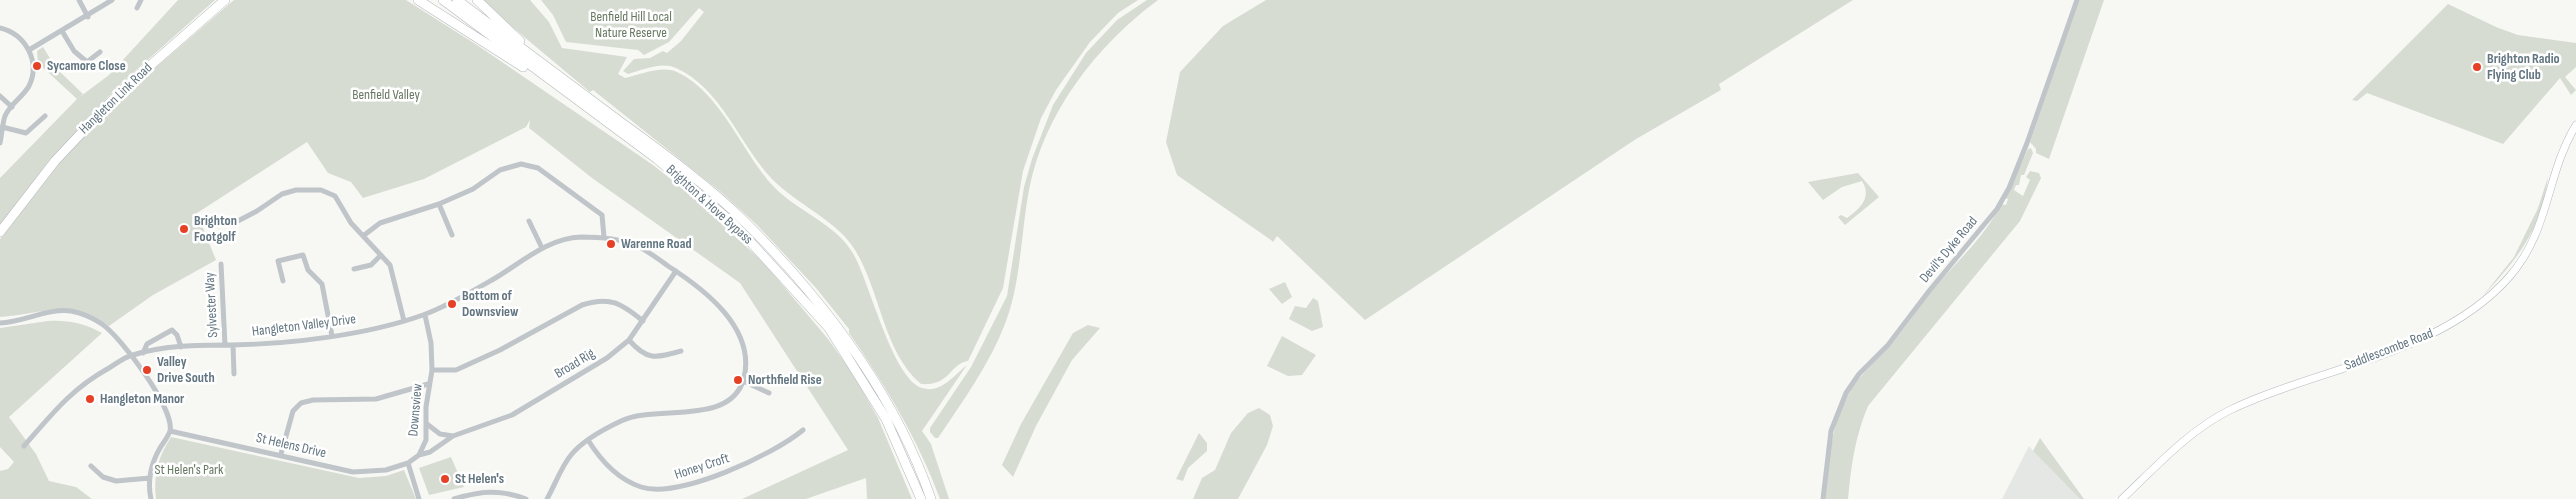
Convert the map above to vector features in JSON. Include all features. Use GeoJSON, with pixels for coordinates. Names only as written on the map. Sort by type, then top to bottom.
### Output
{"type":"FeatureCollection","features":[{"type":"Feature","properties":{"kind":"highway","name":"Hangleton Link Road"},"geometry":{"type":"LineString","coordinates":[[0,232],[55,161],[120,92],[225,0]]}},
{"type":"Feature","properties":{"kind":"highway"},"geometry":{"type":"LineString","coordinates":[[418,0],[570,96]]}},
{"type":"Feature","properties":{"kind":"highway","name":"Brighton & Hove Bypass"},"geometry":{"type":"LineString","coordinates":[[443,0],[657,159],[735,225],[829,328],[886,419],[921,499]]}},
{"type":"Feature","properties":{"kind":"highway","name":"Brighton & Hove Bypass"},"geometry":{"type":"LineString","coordinates":[[457,0],[662,152],[742,219],[837,323],[870,373],[895,416],[922,473],[931,499]]}},
{"type":"Feature","properties":{"kind":"highway"},"geometry":{"type":"LineString","coordinates":[[477,0],[549,68]]}},
{"type":"Feature","properties":{"kind":"street"},"geometry":{"type":"LineString","coordinates":[[78,0],[88,17]]}},
{"type":"Feature","properties":{"kind":"street"},"geometry":{"type":"LineString","coordinates":[[29,50],[88,17],[112,0]]}},
{"type":"Feature","properties":{"kind":"street"},"geometry":{"type":"LineString","coordinates":[[137,8],[142,0]]}},
{"type":"Feature","properties":{"kind":"street","name":"Devil's Dyke Road"},"geometry":{"type":"LineString","coordinates":[[1822,499],[1831,431],[1846,392],[1859,374],[1888,345],[1929,291],[1984,226],[2009,188],[2027,143],[2077,0]]}},
{"type":"Feature","properties":{"kind":"street"},"geometry":{"type":"LineString","coordinates":[[0,28],[19,37],[29,50],[32,65],[29,86],[6,115],[0,143]]}},
{"type":"Feature","properties":{"kind":"street"},"geometry":{"type":"LineString","coordinates":[[62,31],[74,51],[87,62]]}},
{"type":"Feature","properties":{"kind":"street"},"geometry":{"type":"LineString","coordinates":[[84,69],[87,62],[100,52]]}},
{"type":"Feature","properties":{"kind":"street"},"geometry":{"type":"LineString","coordinates":[[0,96],[12,107]]}},
{"type":"Feature","properties":{"kind":"street"},"geometry":{"type":"LineString","coordinates":[[2,127],[26,133],[45,116]]}},
{"type":"Feature","properties":{"kind":"street","name":"Saddlescombe Road"},"geometry":{"type":"LineString","coordinates":[[2122,499],[2194,432],[2229,411],[2441,330],[2483,301],[2510,276],[2528,250],[2543,218],[2558,158],[2576,125]]}},
{"type":"Feature","properties":{"kind":"street"},"geometry":{"type":"LineString","coordinates":[[363,236],[380,223],[439,204],[473,189],[500,170],[521,164],[538,168],[602,215],[604,237]]}},
{"type":"Feature","properties":{"kind":"street"},"geometry":{"type":"LineString","coordinates":[[234,223],[257,211],[282,194],[306,188],[335,196],[351,223],[390,265],[404,321]]}},
{"type":"Feature","properties":{"kind":"street"},"geometry":{"type":"LineString","coordinates":[[439,204],[452,235]]}},
{"type":"Feature","properties":{"kind":"street"},"geometry":{"type":"LineString","coordinates":[[529,221],[542,248]]}},
{"type":"Feature","properties":{"kind":"street","name":"Hangleton Valley Drive"},"geometry":{"type":"LineString","coordinates":[[24,446],[70,394],[90,378],[131,355],[181,347],[233,345],[332,336],[404,321],[425,315],[491,280],[542,248],[576,237],[604,237],[636,245],[707,294],[729,318],[743,350],[746,365],[743,381]]}},
{"type":"Feature","properties":{"kind":"street"},"geometry":{"type":"LineString","coordinates":[[283,281],[278,261],[303,255],[308,270],[322,284],[332,336]]}},
{"type":"Feature","properties":{"kind":"street"},"geometry":{"type":"LineString","coordinates":[[354,269],[371,265],[381,255]]}},
{"type":"Feature","properties":{"kind":"street","name":"Sylvester Way"},"geometry":{"type":"LineString","coordinates":[[221,264],[225,345]]}},
{"type":"Feature","properties":{"kind":"street","name":"Broad Rig"},"geometry":{"type":"LineString","coordinates":[[419,455],[430,452],[453,436],[512,415],[607,358],[629,340],[676,271]]}},
{"type":"Feature","properties":{"kind":"street"},"geometry":{"type":"LineString","coordinates":[[432,370],[456,370],[500,350],[582,305],[596,300],[623,304],[643,321]]}},
{"type":"Feature","properties":{"kind":"street"},"geometry":{"type":"LineString","coordinates":[[0,323],[56,311],[79,313],[102,324],[131,355],[154,389],[169,420],[170,431],[153,460],[150,478],[150,499]]}},
{"type":"Feature","properties":{"kind":"street","name":"Downsview"},"geometry":{"type":"LineString","coordinates":[[408,463],[419,455],[426,440],[428,384],[432,370],[431,343],[425,315]]}},
{"type":"Feature","properties":{"kind":"street"},"geometry":{"type":"LineString","coordinates":[[143,353],[147,344],[172,330],[177,335],[181,347]]}},
{"type":"Feature","properties":{"kind":"street"},"geometry":{"type":"LineString","coordinates":[[629,340],[644,355],[650,356],[681,351]]}},
{"type":"Feature","properties":{"kind":"street"},"geometry":{"type":"LineString","coordinates":[[233,345],[234,374]]}},
{"type":"Feature","properties":{"kind":"street"},"geometry":{"type":"LineString","coordinates":[[548,499],[571,456],[588,440],[622,421],[640,414],[718,408],[734,395],[743,381],[769,393]]}},
{"type":"Feature","properties":{"kind":"street"},"geometry":{"type":"LineString","coordinates":[[281,454],[293,411],[301,403],[313,400],[376,398],[428,384]]}},
{"type":"Feature","properties":{"kind":"street"},"geometry":{"type":"LineString","coordinates":[[427,424],[440,434],[453,436]]}},
{"type":"Feature","properties":{"kind":"street","name":"Honey Croft"},"geometry":{"type":"LineString","coordinates":[[588,440],[600,460],[618,474],[642,487],[664,490],[692,484],[768,455],[788,443],[803,430]]}},
{"type":"Feature","properties":{"kind":"street","name":"St Helens Drive"},"geometry":{"type":"LineString","coordinates":[[170,431],[281,454],[353,472],[386,470],[408,463]]}},
{"type":"Feature","properties":{"kind":"street"},"geometry":{"type":"LineString","coordinates":[[408,463],[419,499]]}},
{"type":"Feature","properties":{"kind":"street"},"geometry":{"type":"LineString","coordinates":[[91,466],[103,477],[116,481],[150,478]]}},
{"type":"Feature","properties":{"kind":"street"},"geometry":{"type":"LineString","coordinates":[[454,499],[482,492],[495,491],[512,493],[526,499]]}},
{"type":"Feature","properties":{"kind":"shaded area"},"geometry":{"type":"Polygon","coordinates":[[[2029,446],[2033,451],[2080,499],[2002,499],[2029,446]]]}},
{"type":"Feature","properties":{"kind":"green space"},"geometry":{"type":"Polygon","coordinates":[[[178,0],[215,0],[115,89],[56,154],[0,228],[0,178],[77,99],[109,75],[178,0]]]}},
{"type":"Feature","properties":{"kind":"green space","name":"Benfield Valley"},"geometry":{"type":"Polygon","coordinates":[[[234,0],[406,0],[477,45],[653,165],[687,192],[764,263],[828,339],[853,374],[878,418],[912,499],[867,499],[866,478],[806,499],[742,499],[848,450],[740,283],[592,178],[529,128],[530,120],[526,127],[424,179],[363,198],[351,182],[328,173],[307,142],[197,213],[216,260],[153,295],[109,326],[95,317],[69,310],[43,311],[0,317],[0,239],[61,161],[126,93],[234,0]]]}},
{"type":"Feature","properties":{"kind":"green space"},"geometry":{"type":"Polygon","coordinates":[[[480,0],[530,0],[549,22],[562,48],[627,57],[618,74],[625,78],[651,71],[671,70],[693,82],[719,108],[762,173],[774,187],[794,204],[828,226],[847,244],[860,269],[892,350],[901,368],[911,381],[922,388],[935,388],[947,382],[967,365],[922,431],[931,444],[949,499],[940,499],[922,456],[900,413],[849,333],[849,329],[816,288],[757,225],[721,192],[593,90],[590,92],[480,0]]]}},
{"type":"Feature","properties":{"kind":"green space","name":"Benfield Hill Local Nature Reserve"},"geometry":{"type":"Polygon","coordinates":[[[541,0],[1138,0],[1118,13],[1090,42],[1056,90],[1041,118],[1023,171],[1003,288],[968,361],[957,366],[938,382],[921,384],[908,371],[898,355],[890,339],[864,267],[848,240],[828,221],[793,197],[772,179],[706,89],[692,77],[670,66],[652,67],[628,74],[623,71],[634,59],[650,58],[663,51],[667,53],[681,41],[704,12],[699,8],[669,42],[644,55],[638,50],[566,42],[553,15],[541,0]]]}},
{"type":"Feature","properties":{"kind":"green space"},"geometry":{"type":"Polygon","coordinates":[[[1147,0],[1158,0],[1135,18],[1094,60],[1060,108],[1047,134],[1036,162],[1029,190],[1018,275],[1005,324],[975,383],[938,438],[935,438],[930,432],[930,428],[971,367],[1007,296],[1024,187],[1032,159],[1053,105],[1086,53],[1117,20],[1147,0]]]}},
{"type":"Feature","properties":{"kind":"green space"},"geometry":{"type":"Polygon","coordinates":[[[1266,0],[1853,0],[1719,84],[1721,90],[1636,139],[1365,320],[1277,236],[1273,242],[1177,175],[1166,142],[1180,72],[1223,26],[1266,0]]]}},
{"type":"Feature","properties":{"kind":"green space"},"geometry":{"type":"Polygon","coordinates":[[[2079,0],[2104,0],[2049,159],[2036,153],[2036,149],[2030,142],[2079,0]]]}},
{"type":"Feature","properties":{"kind":"green space","name":"Brighton Radio Flying Club"},"geometry":{"type":"Polygon","coordinates":[[[2448,4],[2496,27],[2518,35],[2576,43],[2576,67],[2565,77],[2576,90],[2571,95],[2560,78],[2503,144],[2367,93],[2357,101],[2352,100],[2448,4]]]}},
{"type":"Feature","properties":{"kind":"green space"},"geometry":{"type":"Polygon","coordinates":[[[43,47],[56,68],[83,94],[77,99],[38,63],[37,51],[43,47]]]}},
{"type":"Feature","properties":{"kind":"green space"},"geometry":{"type":"Polygon","coordinates":[[[2031,148],[2033,153],[2024,175],[2021,175],[2019,185],[2016,185],[2014,190],[2023,196],[2030,180],[2026,177],[2030,171],[2039,173],[2041,178],[2020,221],[1868,406],[1854,452],[1848,499],[1825,499],[1833,437],[1842,407],[1849,393],[1862,375],[1894,341],[1934,288],[1981,235],[2001,204],[2006,205],[2008,199],[2005,198],[2028,149],[2031,148]]]}},
{"type":"Feature","properties":{"kind":"green space"},"geometry":{"type":"Polygon","coordinates":[[[1858,173],[1879,197],[1845,225],[1838,217],[1841,215],[1847,218],[1864,202],[1866,192],[1862,181],[1842,187],[1823,200],[1808,182],[1858,173]]]}},
{"type":"Feature","properties":{"kind":"green space"},"geometry":{"type":"Polygon","coordinates":[[[2548,177],[2540,213],[2526,243],[2506,270],[2482,297],[2514,257],[2538,208],[2548,177]]]}},
{"type":"Feature","properties":{"kind":"green space"},"geometry":{"type":"Polygon","coordinates":[[[1285,282],[1292,297],[1282,304],[1269,289],[1285,282]]]}},
{"type":"Feature","properties":{"kind":"green space"},"geometry":{"type":"Polygon","coordinates":[[[1313,298],[1318,301],[1323,327],[1312,331],[1289,319],[1295,306],[1306,308],[1313,298]]]}},
{"type":"Feature","properties":{"kind":"green space"},"geometry":{"type":"Polygon","coordinates":[[[48,321],[76,323],[102,333],[9,417],[36,454],[49,481],[76,487],[92,499],[0,499],[0,471],[8,469],[14,462],[0,447],[0,328],[48,321]]]}},
{"type":"Feature","properties":{"kind":"green space"},"geometry":{"type":"Polygon","coordinates":[[[1088,325],[1100,328],[1072,360],[1036,426],[1013,477],[1002,465],[1021,424],[1073,333],[1088,325]]]}},
{"type":"Feature","properties":{"kind":"green space"},"geometry":{"type":"Polygon","coordinates":[[[1282,336],[1316,355],[1302,375],[1288,376],[1267,366],[1282,336]]]}},
{"type":"Feature","properties":{"kind":"green space"},"geometry":{"type":"Polygon","coordinates":[[[1259,408],[1270,415],[1273,426],[1267,445],[1238,499],[1193,499],[1202,478],[1215,470],[1231,433],[1248,413],[1259,408]]]}},
{"type":"Feature","properties":{"kind":"green space"},"geometry":{"type":"Polygon","coordinates":[[[1199,433],[1207,443],[1207,451],[1188,468],[1183,481],[1176,479],[1199,433]]]}},
{"type":"Feature","properties":{"kind":"green space","name":"St Helen's Park"},"geometry":{"type":"Polygon","coordinates":[[[171,437],[359,478],[386,476],[404,470],[416,499],[156,499],[156,474],[163,452],[171,437]]]}},
{"type":"Feature","properties":{"kind":"green space"},"geometry":{"type":"Polygon","coordinates":[[[2040,438],[2084,499],[2080,499],[2033,451],[2040,438]]]}},
{"type":"Feature","properties":{"kind":"green space"},"geometry":{"type":"Polygon","coordinates":[[[451,457],[464,487],[429,495],[419,468],[451,457]]]}},
{"type":"Feature","properties":{"kind":"place","name":"Sycamore Close"},"geometry":{"type":"Point","coordinates":[37,66]}},
{"type":"Feature","properties":{"kind":"place","name":"Brighton Radio Flying Club"},"geometry":{"type":"Point","coordinates":[2477,67]}},
{"type":"Feature","properties":{"kind":"place","name":"Brighton Footgolf"},"geometry":{"type":"Point","coordinates":[184,229]}},
{"type":"Feature","properties":{"kind":"place","name":"Warenne Road"},"geometry":{"type":"Point","coordinates":[611,244]}},
{"type":"Feature","properties":{"kind":"place","name":"Bottom of Downsview"},"geometry":{"type":"Point","coordinates":[452,304]}},
{"type":"Feature","properties":{"kind":"place","name":"Valley Drive South"},"geometry":{"type":"Point","coordinates":[147,370]}},
{"type":"Feature","properties":{"kind":"place","name":"Northfield Rise"},"geometry":{"type":"Point","coordinates":[738,380]}},
{"type":"Feature","properties":{"kind":"place","name":"Hangleton Manor"},"geometry":{"type":"Point","coordinates":[90,399]}},
{"type":"Feature","properties":{"kind":"place","name":"St Helen's"},"geometry":{"type":"Point","coordinates":[445,479]}}]}
